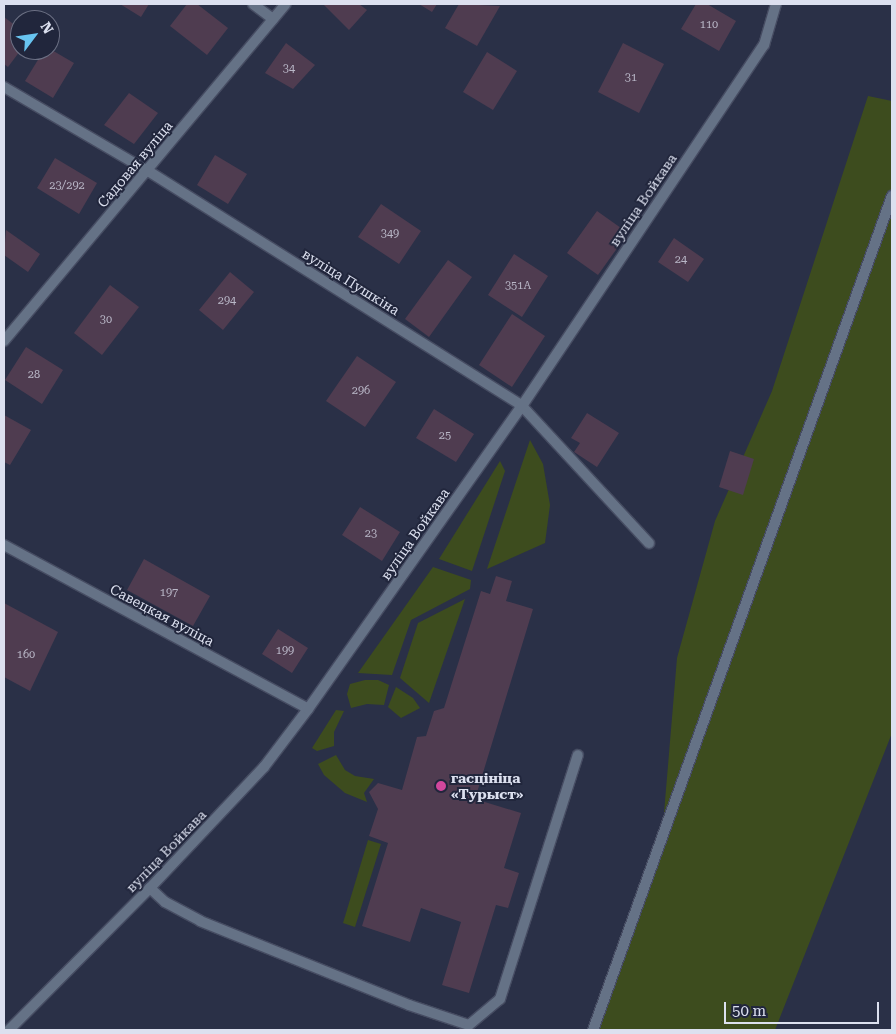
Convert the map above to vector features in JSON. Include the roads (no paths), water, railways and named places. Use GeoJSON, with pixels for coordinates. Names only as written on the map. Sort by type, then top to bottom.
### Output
{"type":"FeatureCollection","features":[{"type":"Feature","properties":{"kind":"street"},"geometry":{"type":"LineString","coordinates":[[253,4],[273,19]]}},
{"type":"Feature","properties":{"kind":"street","name":"Садовая вуліца"},"geometry":{"type":"LineString","coordinates":[[4,341],[286,4]]}},
{"type":"Feature","properties":{"kind":"street","name":"вуліца Войкава"},"geometry":{"type":"LineString","coordinates":[[9,1030],[150,888],[264,767],[308,709],[522,406],[764,45],[776,4]]}},
{"type":"Feature","properties":{"kind":"street","name":"вуліца Пушкіна"},"geometry":{"type":"LineString","coordinates":[[4,87],[148,171],[522,406],[650,543]]}},
{"type":"Feature","properties":{"kind":"street"},"geometry":{"type":"LineString","coordinates":[[593,1030],[892,196]]}},
{"type":"Feature","properties":{"kind":"street","name":"Савецкая вуліца"},"geometry":{"type":"LineString","coordinates":[[4,545],[308,709]]}},
{"type":"Feature","properties":{"kind":"street"},"geometry":{"type":"LineString","coordinates":[[150,888],[165,902],[207,924],[409,1005],[469,1025],[500,999],[578,755]]}},
{"type":"Feature","properties":{"kind":"place","name":"гасцініца «Турыст»"},"geometry":{"type":"Point","coordinates":[441,786]}}]}
